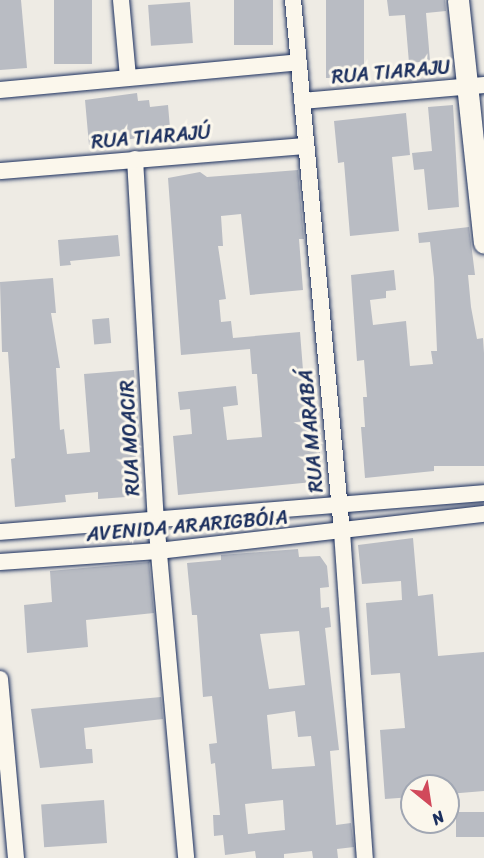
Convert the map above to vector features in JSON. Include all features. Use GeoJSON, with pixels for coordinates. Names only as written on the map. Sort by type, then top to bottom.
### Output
{"type":"FeatureCollection","features":[{"type":"Feature","properties":{"kind":"main road"},"geometry":{"type":"LineString","coordinates":[[458,0],[475,86],[484,243]]}},
{"type":"Feature","properties":{"kind":"street"},"geometry":{"type":"LineString","coordinates":[[121,0],[128,77]]}},
{"type":"Feature","properties":{"kind":"street","name":"RUA MARABÁ"},"geometry":{"type":"LineString","coordinates":[[293,0],[342,532],[365,858]]}},
{"type":"Feature","properties":{"kind":"street"},"geometry":{"type":"LineString","coordinates":[[0,90],[299,62]]}},
{"type":"Feature","properties":{"kind":"street","name":"RUA TIARAJU"},"geometry":{"type":"LineString","coordinates":[[302,101],[475,86]]}},
{"type":"Feature","properties":{"kind":"street","name":"RUA TIARAJÚ"},"geometry":{"type":"LineString","coordinates":[[0,171],[306,146]]}},
{"type":"Feature","properties":{"kind":"street","name":"RUA MOACIR"},"geometry":{"type":"LineString","coordinates":[[135,159],[158,551],[186,858]]}},
{"type":"Feature","properties":{"kind":"street","name":"AVENIDA ARARIGBÓIA"},"geometry":{"type":"LineString","coordinates":[[0,532],[339,502],[484,493]]}},
{"type":"Feature","properties":{"kind":"street","name":"AVENIDA ARARIGBÓIA"},"geometry":{"type":"LineString","coordinates":[[0,562],[158,551],[342,532],[484,514]]}},
{"type":"Feature","properties":{"kind":"street"},"geometry":{"type":"LineString","coordinates":[[0,679],[16,858]]}},
{"type":"Feature","properties":{"kind":"building"},"geometry":{"type":"Polygon","coordinates":[[[0,0],[21,0],[27,68],[0,70],[0,0]]]}},
{"type":"Feature","properties":{"kind":"building"},"geometry":{"type":"Polygon","coordinates":[[[54,0],[92,0],[92,64],[54,64],[54,0]]]}},
{"type":"Feature","properties":{"kind":"building"},"geometry":{"type":"Polygon","coordinates":[[[234,0],[273,0],[273,45],[234,45],[234,0]]]}},
{"type":"Feature","properties":{"kind":"building"},"geometry":{"type":"Polygon","coordinates":[[[326,0],[364,0],[364,78],[326,78],[326,0]]]}},
{"type":"Feature","properties":{"kind":"building"},"geometry":{"type":"Polygon","coordinates":[[[387,0],[445,0],[446,11],[426,13],[430,61],[409,63],[405,15],[389,16],[387,0]]]}},
{"type":"Feature","properties":{"kind":"building"},"geometry":{"type":"Polygon","coordinates":[[[190,2],[193,43],[151,46],[148,5],[190,2]]]}},
{"type":"Feature","properties":{"kind":"building"},"geometry":{"type":"Polygon","coordinates":[[[137,93],[138,101],[149,100],[150,107],[168,105],[170,128],[137,131],[138,138],[89,145],[85,100],[137,93]]]}},
{"type":"Feature","properties":{"kind":"building"},"geometry":{"type":"Polygon","coordinates":[[[453,105],[459,207],[428,210],[424,169],[414,170],[412,153],[432,151],[428,107],[453,105]]]}},
{"type":"Feature","properties":{"kind":"building"},"geometry":{"type":"Polygon","coordinates":[[[406,113],[410,155],[392,157],[399,231],[350,236],[344,162],[338,163],[334,121],[406,113]]]}},
{"type":"Feature","properties":{"kind":"building"},"geometry":{"type":"Polygon","coordinates":[[[298,170],[304,239],[299,239],[303,290],[250,295],[241,214],[221,216],[223,246],[218,246],[226,299],[219,300],[221,322],[231,321],[233,338],[300,332],[304,383],[312,382],[323,481],[178,495],[173,436],[192,434],[190,409],[180,410],[178,392],[236,386],[238,405],[223,407],[227,440],[262,437],[257,374],[252,374],[250,349],[181,355],[168,178],[200,172],[207,177],[298,170]]]}},
{"type":"Feature","properties":{"kind":"building"},"geometry":{"type":"Polygon","coordinates":[[[469,227],[475,275],[468,275],[471,307],[477,339],[483,338],[484,353],[484,466],[434,466],[434,471],[365,478],[361,427],[365,427],[363,397],[367,397],[364,360],[357,361],[351,275],[394,270],[396,290],[386,291],[386,298],[370,300],[373,325],[406,321],[410,366],[433,364],[431,351],[437,351],[430,242],[419,243],[418,233],[469,227]]]}},
{"type":"Feature","properties":{"kind":"building"},"geometry":{"type":"Polygon","coordinates":[[[118,235],[120,256],[70,261],[71,265],[60,266],[58,240],[118,235]]]}},
{"type":"Feature","properties":{"kind":"building"},"geometry":{"type":"Polygon","coordinates":[[[53,278],[56,313],[51,313],[60,368],[56,368],[60,430],[64,429],[67,454],[90,452],[84,374],[134,370],[140,445],[135,445],[140,496],[98,499],[98,492],[65,495],[66,502],[15,507],[11,459],[15,458],[8,352],[2,352],[0,282],[53,278]]]}},
{"type":"Feature","properties":{"kind":"building"},"geometry":{"type":"Polygon","coordinates":[[[109,318],[111,343],[94,344],[92,319],[109,318]]]}},
{"type":"Feature","properties":{"kind":"building"},"geometry":{"type":"Polygon","coordinates":[[[413,538],[418,596],[433,594],[438,656],[484,652],[484,791],[460,793],[460,774],[400,774],[400,798],[385,799],[380,730],[405,728],[400,673],[371,675],[366,603],[402,600],[401,581],[362,584],[358,545],[413,538]]]}},
{"type":"Feature","properties":{"kind":"building"},"geometry":{"type":"Polygon","coordinates":[[[298,549],[299,557],[320,556],[327,566],[329,587],[320,588],[321,608],[329,607],[331,627],[325,628],[339,750],[330,751],[336,825],[351,823],[354,847],[337,849],[338,858],[313,858],[312,851],[284,854],[284,858],[256,858],[255,851],[225,855],[223,835],[214,836],[213,815],[220,815],[215,763],[211,764],[209,744],[217,743],[212,696],[203,697],[197,615],[192,615],[187,563],[221,560],[221,555],[298,549]],[[299,631],[260,634],[269,689],[305,685],[299,631]],[[295,711],[267,715],[272,769],[315,766],[311,736],[298,737],[295,711]],[[283,800],[245,804],[248,834],[285,830],[283,800]]]}},
{"type":"Feature","properties":{"kind":"building"},"geometry":{"type":"Polygon","coordinates":[[[149,562],[154,613],[86,620],[88,647],[27,653],[24,605],[52,602],[50,571],[149,562]]]}},
{"type":"Feature","properties":{"kind":"building"},"geometry":{"type":"Polygon","coordinates":[[[161,697],[163,719],[84,728],[86,749],[92,749],[93,763],[40,768],[31,709],[161,697]]]}},
{"type":"Feature","properties":{"kind":"building"},"geometry":{"type":"Polygon","coordinates":[[[104,800],[107,843],[44,847],[41,804],[104,800]]]}},
{"type":"Feature","properties":{"kind":"building"},"geometry":{"type":"Polygon","coordinates":[[[460,812],[484,812],[484,837],[456,837],[456,834],[460,834],[460,812]]]}}]}
